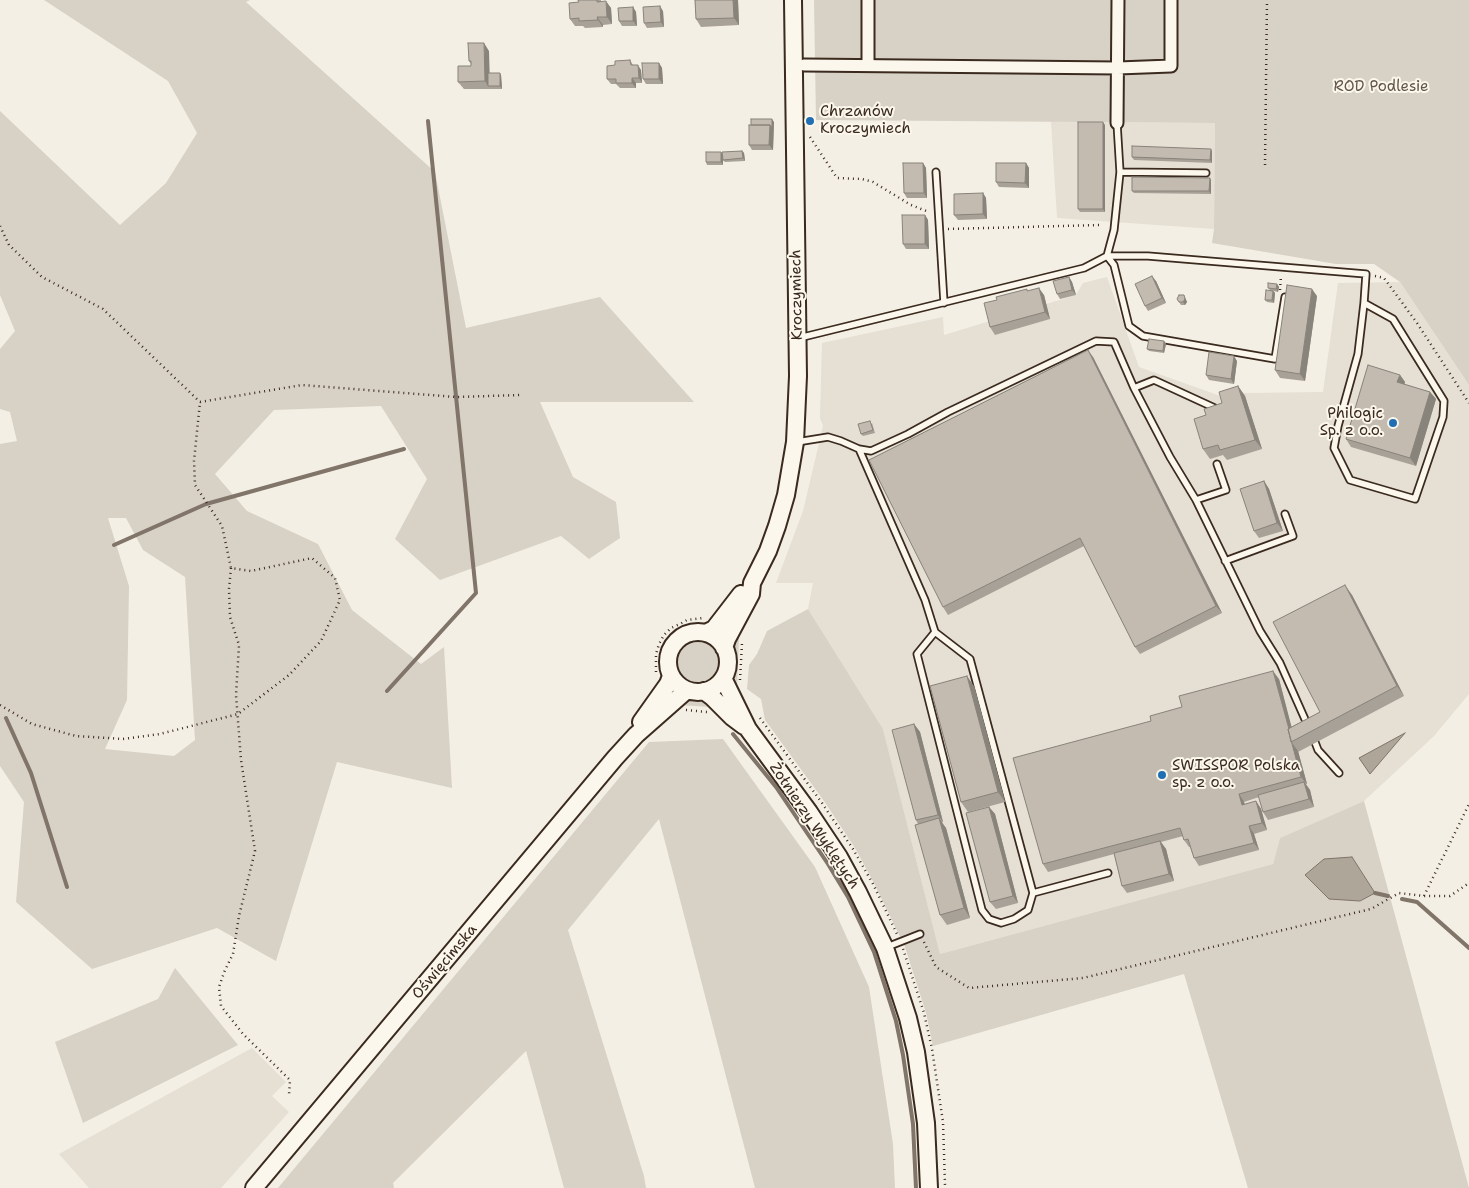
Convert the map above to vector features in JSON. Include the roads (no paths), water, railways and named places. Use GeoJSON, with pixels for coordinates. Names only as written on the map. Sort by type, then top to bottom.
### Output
{"type":"FeatureCollection","features":[{"type":"Feature","properties":{"kind":"main road","name":"Kroczymiech"},"geometry":{"type":"LineString","coordinates":[[707,625],[714,629],[752,583],[768,551],[786,495],[795,442],[797,338],[793,0]]}},
{"type":"Feature","properties":{"kind":"main road","name":"Kroczymiech"},"geometry":{"type":"LineString","coordinates":[[724,648],[751,594],[752,583]]}},
{"type":"Feature","properties":{"kind":"main road"},"geometry":{"type":"LineString","coordinates":[[707,625],[724,648],[728,663],[723,678],[712,688],[704,691],[687,690],[671,676],[668,656],[678,639],[707,625]]}},
{"type":"Feature","properties":{"kind":"main road","name":"Oświęcimska"},"geometry":{"type":"LineString","coordinates":[[636,735],[642,721],[668,684],[671,676]]}},
{"type":"Feature","properties":{"kind":"main road","name":"Żołnierzy Wyklętych"},"geometry":{"type":"LineString","coordinates":[[723,678],[748,729],[803,804],[839,858],[885,948],[908,1018],[916,1052],[926,1123],[929,1188]]}},
{"type":"Feature","properties":{"kind":"main road","name":"Oświęcimska"},"geometry":{"type":"LineString","coordinates":[[254,1188],[636,735],[687,690]]}},
{"type":"Feature","properties":{"kind":"main road","name":"Żołnierzy Wyklętych"},"geometry":{"type":"LineString","coordinates":[[704,691],[748,729]]}},
{"type":"Feature","properties":{"kind":"street"},"geometry":{"type":"LineString","coordinates":[[868,0],[868,66]]}},
{"type":"Feature","properties":{"kind":"street"},"geometry":{"type":"LineString","coordinates":[[1117,122],[1118,0]]}},
{"type":"Feature","properties":{"kind":"street"},"geometry":{"type":"LineString","coordinates":[[804,65],[1118,68],[1171,66],[1171,0]]}},
{"type":"Feature","properties":{"kind":"lane"},"geometry":{"type":"LineString","coordinates":[[1107,256],[1114,230],[1120,172],[1117,122]]}},
{"type":"Feature","properties":{"kind":"lane"},"geometry":{"type":"LineString","coordinates":[[936,172],[944,303]]}},
{"type":"Feature","properties":{"kind":"lane"},"geometry":{"type":"LineString","coordinates":[[1120,172],[1206,173]]}},
{"type":"Feature","properties":{"kind":"lane"},"geometry":{"type":"LineString","coordinates":[[797,338],[1084,268],[1107,256],[1148,256],[1366,274],[1358,354],[1338,426],[1334,448],[1350,480],[1415,499],[1443,417],[1444,401],[1393,319],[1364,303]]}},
{"type":"Feature","properties":{"kind":"lane"},"geometry":{"type":"LineString","coordinates":[[1107,256],[1114,265],[1129,326],[1142,336],[1275,359],[1285,296]]}},
{"type":"Feature","properties":{"kind":"lane"},"geometry":{"type":"LineString","coordinates":[[795,442],[828,437],[859,449],[871,451],[1096,341],[1114,342],[1134,388],[1170,457],[1196,500],[1260,631],[1280,663],[1318,750],[1339,773]]}},
{"type":"Feature","properties":{"kind":"lane"},"geometry":{"type":"LineString","coordinates":[[1134,388],[1154,380],[1218,410]]}},
{"type":"Feature","properties":{"kind":"lane"},"geometry":{"type":"LineString","coordinates":[[859,449],[925,600],[935,632],[970,660],[1033,893],[1028,910],[1014,919],[1001,923],[989,919],[982,910],[917,654],[935,632]]}},
{"type":"Feature","properties":{"kind":"lane"},"geometry":{"type":"LineString","coordinates":[[1196,500],[1226,490],[1217,464]]}},
{"type":"Feature","properties":{"kind":"lane"},"geometry":{"type":"LineString","coordinates":[[1225,561],[1293,536],[1286,514]]}},
{"type":"Feature","properties":{"kind":"lane"},"geometry":{"type":"LineString","coordinates":[[1033,893],[1108,873]]}},
{"type":"Feature","properties":{"kind":"lane"},"geometry":{"type":"LineString","coordinates":[[885,948],[920,934]]}},
{"type":"Feature","properties":{"kind":"waterway"},"geometry":{"type":"LineString","coordinates":[[387,691],[476,593],[428,121]]}},
{"type":"Feature","properties":{"kind":"waterway"},"geometry":{"type":"LineString","coordinates":[[114,545],[206,504],[404,449]]}},
{"type":"Feature","properties":{"kind":"waterway"},"geometry":{"type":"LineString","coordinates":[[6,718],[31,773],[67,887]]}},
{"type":"Feature","properties":{"kind":"waterway"},"geometry":{"type":"LineString","coordinates":[[733,734],[776,787],[828,864],[848,897],[874,952],[896,1021],[903,1055],[913,1124],[916,1188]]}},
{"type":"Feature","properties":{"kind":"waterway"},"geometry":{"type":"LineString","coordinates":[[1375,893],[1388,896]]}},
{"type":"Feature","properties":{"kind":"waterway"},"geometry":{"type":"LineString","coordinates":[[1402,899],[1417,902],[1469,948]]}},
{"type":"Feature","properties":{"kind":"place","name":"Chrzanów Kroczymiech"},"geometry":{"type":"Point","coordinates":[810,121]}},
{"type":"Feature","properties":{"kind":"place","name":"Philogic Sp. z o.o."},"geometry":{"type":"Point","coordinates":[1393,423]}},
{"type":"Feature","properties":{"kind":"place","name":"SWISSPOR Polska sp. z o.o."},"geometry":{"type":"Point","coordinates":[1162,775]}},
{"type":"Feature","properties":{"kind":"park label","name":"ROD Podlesie"},"geometry":{"type":"Point","coordinates":[1381,87]}}]}
